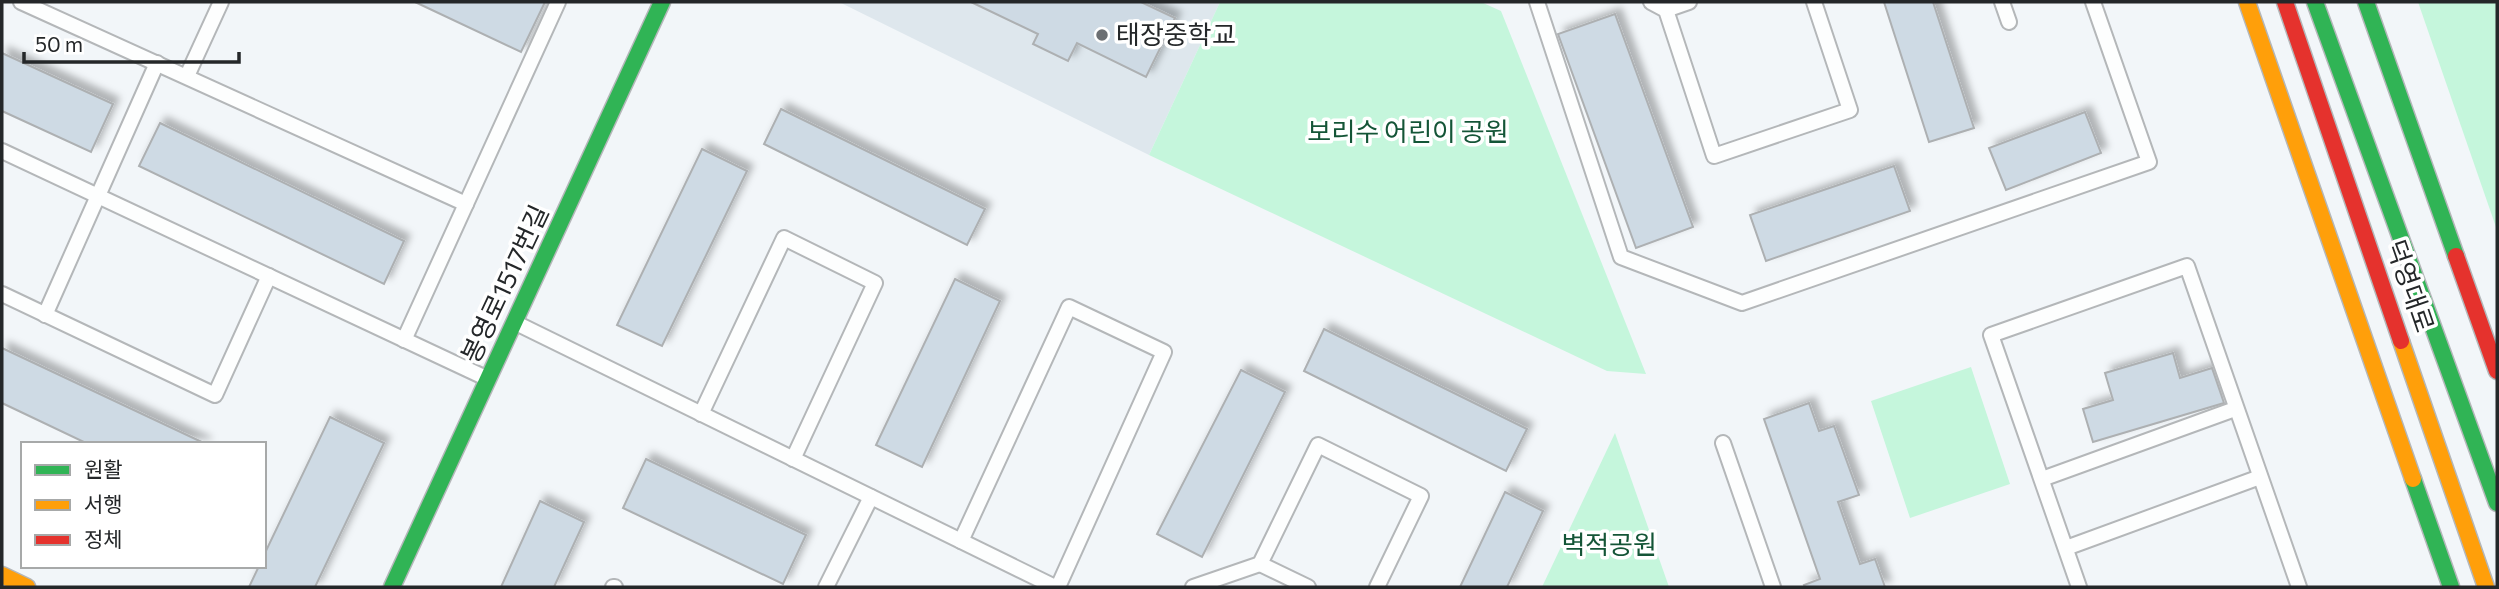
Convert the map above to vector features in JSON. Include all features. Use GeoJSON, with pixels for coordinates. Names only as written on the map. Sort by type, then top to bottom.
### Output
{"type":"FeatureCollection","features":[{"type":"Feature","properties":{"kind":"main road","name":"봉영로1517번길"},"geometry":{"type":"LineString","coordinates":[[392,587],[662,2]]}},
{"type":"Feature","properties":{"kind":"main road"},"geometry":{"type":"LineString","coordinates":[[2247,2],[2451,587]]}},
{"type":"Feature","properties":{"kind":"main road","name":"덕영대로"},"geometry":{"type":"LineString","coordinates":[[2285,2],[2486,587]]}},
{"type":"Feature","properties":{"kind":"main road","name":"덕영대로"},"geometry":{"type":"LineString","coordinates":[[2315,2],[2497,503]]}},
{"type":"Feature","properties":{"kind":"main road"},"geometry":{"type":"LineString","coordinates":[[2366,2],[2497,370]]}},
{"type":"Feature","properties":{"kind":"main road"},"geometry":{"type":"LineString","coordinates":[[2,575],[27,587]]}},
{"type":"Feature","properties":{"kind":"lane"},"geometry":{"type":"LineString","coordinates":[[21,2],[466,204]]}},
{"type":"Feature","properties":{"kind":"lane"},"geometry":{"type":"LineString","coordinates":[[187,76],[221,2]]}},
{"type":"Feature","properties":{"kind":"lane"},"geometry":{"type":"LineString","coordinates":[[404,340],[558,2]]}},
{"type":"Feature","properties":{"kind":"lane"},"geometry":{"type":"LineString","coordinates":[[1651,2],[1666,9],[1689,2]]}},
{"type":"Feature","properties":{"kind":"lane"},"geometry":{"type":"LineString","coordinates":[[1666,9],[1714,156],[1850,110],[1814,2]]}},
{"type":"Feature","properties":{"kind":"lane"},"geometry":{"type":"LineString","coordinates":[[2002,2],[2009,22]]}},
{"type":"Feature","properties":{"kind":"lane"},"geometry":{"type":"LineString","coordinates":[[1542,3],[1621,257],[1742,303],[2149,162],[2093,2]]}},
{"type":"Feature","properties":{"kind":"lane"},"geometry":{"type":"LineString","coordinates":[[45,315],[157,63]]}},
{"type":"Feature","properties":{"kind":"lane"},"geometry":{"type":"LineString","coordinates":[[2,151],[488,379]]}},
{"type":"Feature","properties":{"kind":"lane"},"geometry":{"type":"LineString","coordinates":[[701,414],[784,239],[875,284],[793,459]]}},
{"type":"Feature","properties":{"kind":"lane"},"geometry":{"type":"LineString","coordinates":[[2079,587],[1991,335],[2187,266],[2299,587]]}},
{"type":"Feature","properties":{"kind":"lane"},"geometry":{"type":"LineString","coordinates":[[2,294],[215,395],[269,276]]}},
{"type":"Feature","properties":{"kind":"lane"},"geometry":{"type":"LineString","coordinates":[[514,322],[961,541],[1057,587],[1164,352],[1069,307],[961,541]]}},
{"type":"Feature","properties":{"kind":"lane"},"geometry":{"type":"LineString","coordinates":[[2042,479],[2235,409]]}},
{"type":"Feature","properties":{"kind":"lane"},"geometry":{"type":"LineString","coordinates":[[1723,443],[1773,587]]}},
{"type":"Feature","properties":{"kind":"lane"},"geometry":{"type":"LineString","coordinates":[[1260,564],[1318,445],[1421,496],[1377,587]]}},
{"type":"Feature","properties":{"kind":"lane"},"geometry":{"type":"LineString","coordinates":[[2066,548],[2260,477]]}},
{"type":"Feature","properties":{"kind":"lane"},"geometry":{"type":"LineString","coordinates":[[826,587],[871,497]]}},
{"type":"Feature","properties":{"kind":"lane"},"geometry":{"type":"LineString","coordinates":[[1193,587],[1260,564],[1308,587]]}},
{"type":"Feature","properties":{"kind":"shaded area"},"geometry":{"type":"Polygon","coordinates":[[[839,2],[1220,2],[1149,155],[839,2]]]}},
{"type":"Feature","properties":{"kind":"green space","name":"보리수 어린이 공원"},"geometry":{"type":"Polygon","coordinates":[[[1220,2],[1481,2],[1501,11],[1646,374],[1607,371],[1149,155],[1220,2]]]}},
{"type":"Feature","properties":{"kind":"green space"},"geometry":{"type":"Polygon","coordinates":[[[2418,2],[2497,2],[2497,230],[2418,2]]]}},
{"type":"Feature","properties":{"kind":"green space"},"geometry":{"type":"Polygon","coordinates":[[[1971,367],[2010,484],[1910,518],[1871,401],[1971,367]]]}},
{"type":"Feature","properties":{"kind":"green space","name":"벽적공원"},"geometry":{"type":"Polygon","coordinates":[[[1615,433],[1669,587],[1542,587],[1615,433]]]}},
{"type":"Feature","properties":{"kind":"building"},"geometry":{"type":"Polygon","coordinates":[[[415,2],[545,2],[521,52],[415,2]]]}},
{"type":"Feature","properties":{"kind":"building","name":"태장중학교"},"geometry":{"type":"Polygon","coordinates":[[[971,2],[1141,2],[1175,18],[1146,77],[1077,43],[1068,61],[1033,44],[1038,34],[971,2]]]}},
{"type":"Feature","properties":{"kind":"building"},"geometry":{"type":"Polygon","coordinates":[[[1884,2],[1933,2],[1974,128],[1929,142],[1884,2]]]}},
{"type":"Feature","properties":{"kind":"building"},"geometry":{"type":"Polygon","coordinates":[[[1615,14],[1693,227],[1636,248],[1558,34],[1615,14]]]}},
{"type":"Feature","properties":{"kind":"building"},"geometry":{"type":"Polygon","coordinates":[[[2,53],[113,104],[91,152],[2,111],[2,53]]]}},
{"type":"Feature","properties":{"kind":"building"},"geometry":{"type":"Polygon","coordinates":[[[781,109],[985,209],[967,245],[764,144],[781,109]]]}},
{"type":"Feature","properties":{"kind":"building"},"geometry":{"type":"Polygon","coordinates":[[[2085,112],[2101,153],[2006,190],[1989,148],[2085,112]]]}},
{"type":"Feature","properties":{"kind":"building"},"geometry":{"type":"Polygon","coordinates":[[[160,123],[404,241],[384,284],[139,166],[160,123]]]}},
{"type":"Feature","properties":{"kind":"building"},"geometry":{"type":"Polygon","coordinates":[[[702,149],[747,171],[662,346],[617,325],[702,149]]]}},
{"type":"Feature","properties":{"kind":"building"},"geometry":{"type":"Polygon","coordinates":[[[1894,166],[1910,211],[1766,261],[1750,215],[1894,166]]]}},
{"type":"Feature","properties":{"kind":"building"},"geometry":{"type":"Polygon","coordinates":[[[955,279],[1000,301],[922,467],[876,445],[955,279]]]}},
{"type":"Feature","properties":{"kind":"building"},"geometry":{"type":"Polygon","coordinates":[[[1324,329],[1527,429],[1506,471],[1304,371],[1324,329]]]}},
{"type":"Feature","properties":{"kind":"building"},"geometry":{"type":"Polygon","coordinates":[[[2,348],[202,442],[84,442],[2,403],[2,348]]]}},
{"type":"Feature","properties":{"kind":"building"},"geometry":{"type":"Polygon","coordinates":[[[2173,353],[2180,378],[2212,368],[2224,403],[2093,442],[2083,409],[2113,400],[2105,373],[2173,353]]]}},
{"type":"Feature","properties":{"kind":"building"},"geometry":{"type":"Polygon","coordinates":[[[1241,370],[1285,392],[1202,557],[1157,534],[1241,370]]]}},
{"type":"Feature","properties":{"kind":"building"},"geometry":{"type":"Polygon","coordinates":[[[1809,403],[1819,431],[1834,426],[1859,495],[1838,502],[1860,564],[1875,559],[1885,587],[1804,585],[1820,579],[1764,419],[1809,403]]]}},
{"type":"Feature","properties":{"kind":"building"},"geometry":{"type":"Polygon","coordinates":[[[330,417],[384,443],[315,587],[249,587],[258,568],[266,568],[266,551],[330,417]]]}},
{"type":"Feature","properties":{"kind":"building"},"geometry":{"type":"Polygon","coordinates":[[[646,459],[806,535],[783,584],[623,508],[646,459]]]}},
{"type":"Feature","properties":{"kind":"building"},"geometry":{"type":"Polygon","coordinates":[[[1505,492],[1543,511],[1507,587],[1460,587],[1505,492]]]}},
{"type":"Feature","properties":{"kind":"building"},"geometry":{"type":"Polygon","coordinates":[[[540,501],[584,522],[554,587],[501,587],[540,501]]]}},
{"type":"Feature","properties":{"kind":"traffic: fast"},"geometry":{"type":"LineString","coordinates":[[392,587],[662,2]]}},
{"type":"Feature","properties":{"kind":"traffic: fast"},"geometry":{"type":"LineString","coordinates":[[2315,2],[2497,503]]}},
{"type":"Feature","properties":{"kind":"traffic: fast"},"geometry":{"type":"LineString","coordinates":[[2366,2],[2456,256]]}},
{"type":"Feature","properties":{"kind":"traffic: fast"},"geometry":{"type":"LineString","coordinates":[[2413,479],[2451,587]]}},
{"type":"Feature","properties":{"kind":"traffic: slow"},"geometry":{"type":"LineString","coordinates":[[2247,2],[2413,479]]}},
{"type":"Feature","properties":{"kind":"traffic: slow"},"geometry":{"type":"LineString","coordinates":[[2401,341],[2486,587]]}},
{"type":"Feature","properties":{"kind":"traffic: slow"},"geometry":{"type":"LineString","coordinates":[[2,575],[27,587]]}},
{"type":"Feature","properties":{"kind":"traffic: jam"},"geometry":{"type":"LineString","coordinates":[[2285,2],[2401,341]]}},
{"type":"Feature","properties":{"kind":"traffic: jam"},"geometry":{"type":"LineString","coordinates":[[2456,256],[2497,371]]}},
{"type":"Feature","properties":{"kind":"place","name":"태장중학교"},"geometry":{"type":"Point","coordinates":[1102,35]}}]}
